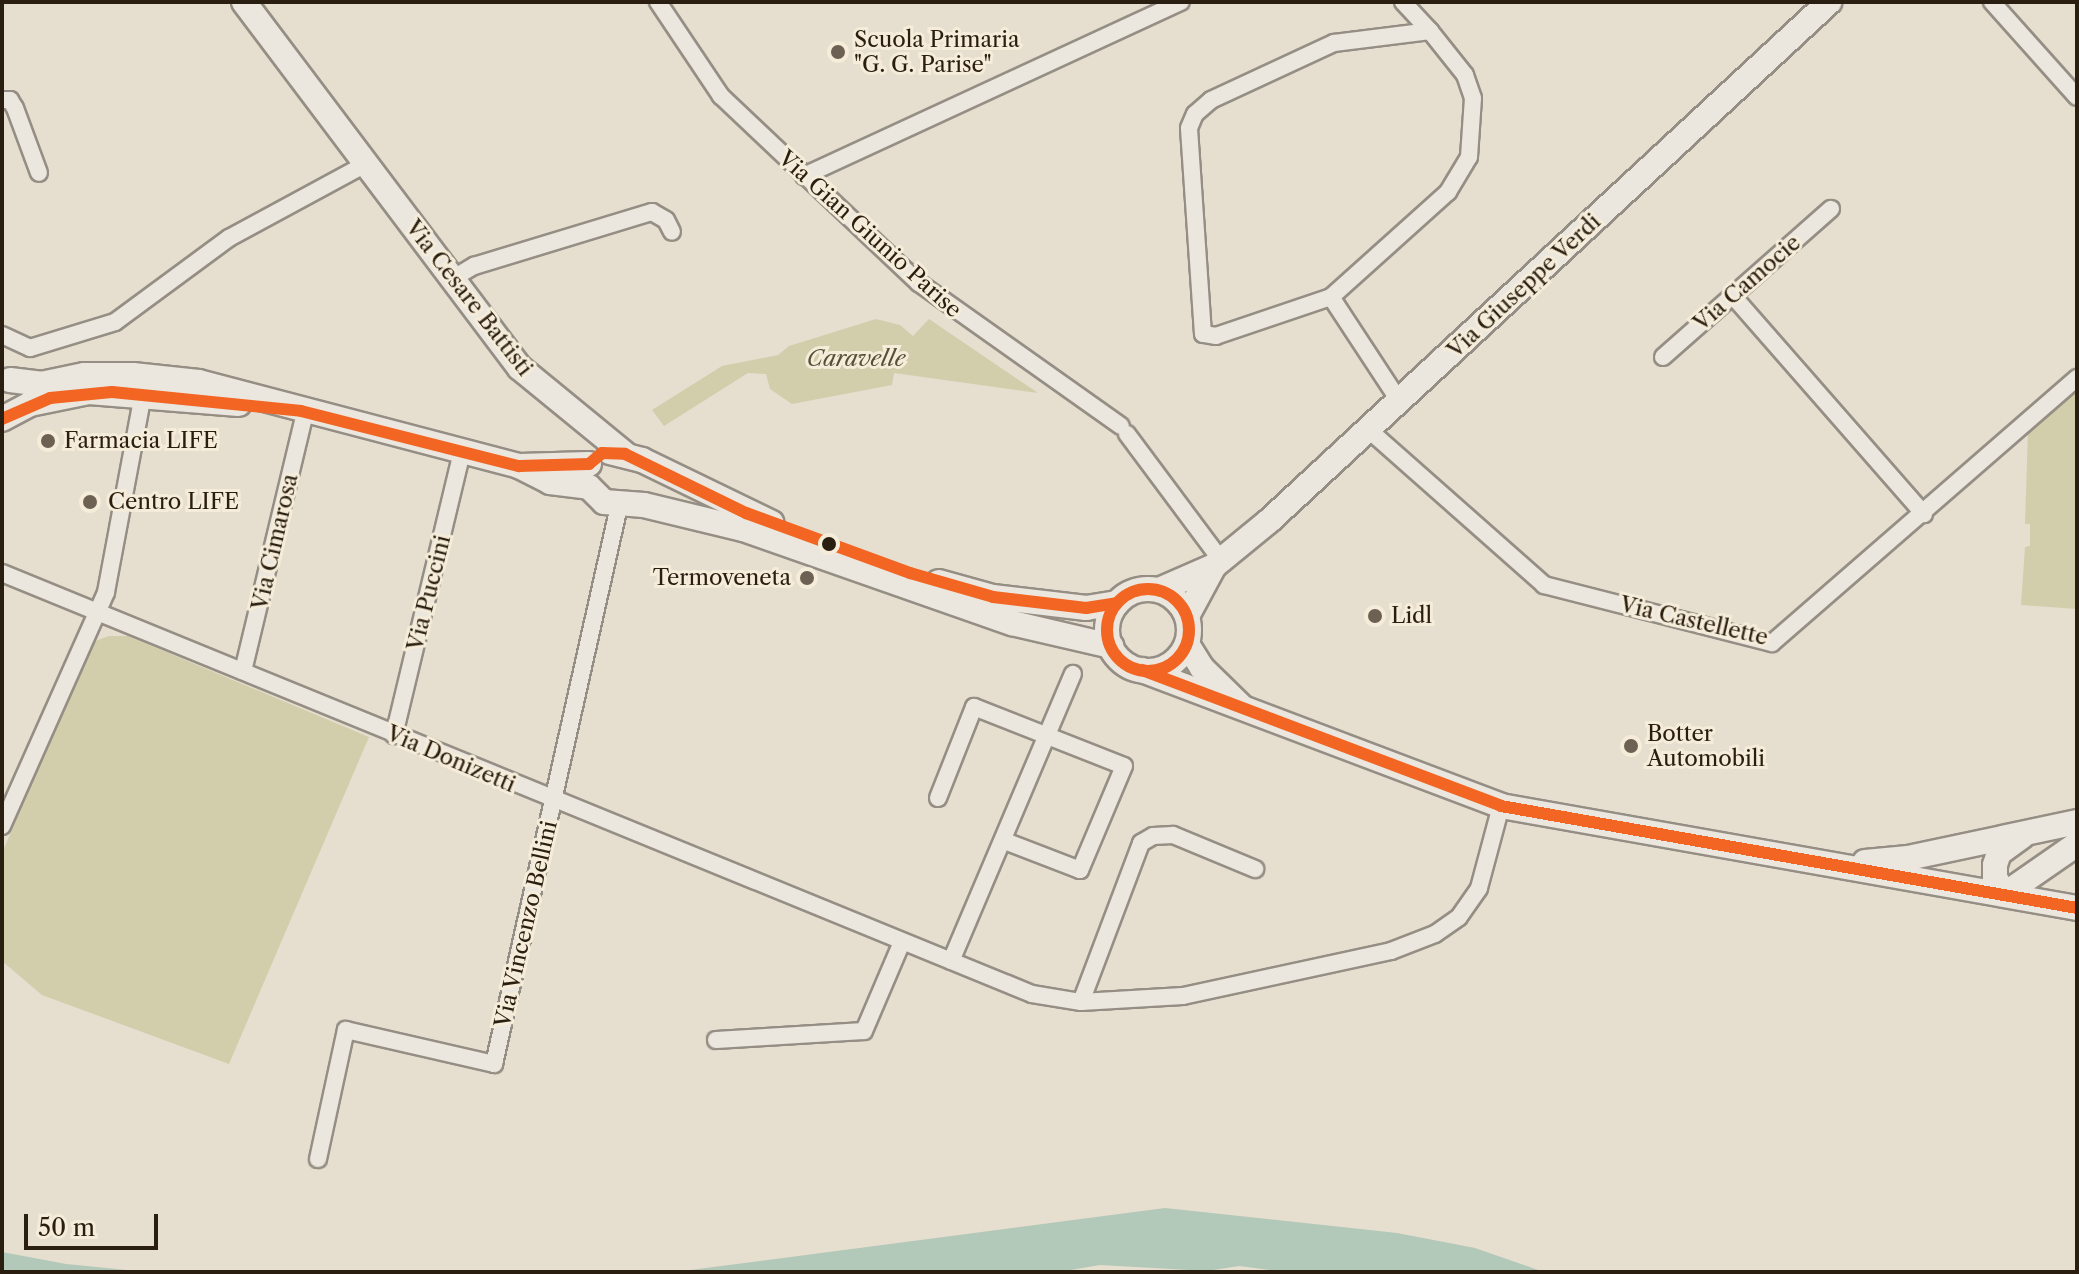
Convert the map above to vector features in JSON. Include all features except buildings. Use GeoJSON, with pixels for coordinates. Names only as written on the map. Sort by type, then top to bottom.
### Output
{"type":"FeatureCollection","features":[{"type":"Feature","properties":{"kind":"main road","name":"Via Cesare Battisti"},"geometry":{"type":"LineString","coordinates":[[244,2],[520,368],[582,422],[625,454]]}},
{"type":"Feature","properties":{"kind":"main road","name":"Via Giuseppe Verdi"},"geometry":{"type":"LineString","coordinates":[[1159,590],[1218,563],[1400,402],[1829,2]]}},
{"type":"Feature","properties":{"kind":"main road"},"geometry":{"type":"LineString","coordinates":[[6,376],[41,384],[84,375],[166,377],[244,392],[303,412],[519,466],[590,470]]}},
{"type":"Feature","properties":{"kind":"main road"},"geometry":{"type":"LineString","coordinates":[[5,416],[15,391],[6,376]]}},
{"type":"Feature","properties":{"kind":"main road"},"geometry":{"type":"LineString","coordinates":[[5,416],[69,394],[143,394],[303,412]]}},
{"type":"Feature","properties":{"kind":"main road"},"geometry":{"type":"LineString","coordinates":[[582,422],[590,470],[604,502],[619,506],[644,505],[743,529],[1012,623],[1111,646]]}},
{"type":"Feature","properties":{"kind":"main road"},"geometry":{"type":"LineString","coordinates":[[590,470],[602,453],[625,454],[746,513],[910,573],[993,597],[1086,608],[1117,603],[1137,590],[1159,590],[1171,596],[1187,616],[1187,644],[1202,668],[1246,711]]}},
{"type":"Feature","properties":{"kind":"main road"},"geometry":{"type":"LineString","coordinates":[[644,505],[656,491],[653,469]]}},
{"type":"Feature","properties":{"kind":"main road","name":"Via Giuseppe Verdi"},"geometry":{"type":"LineString","coordinates":[[1187,616],[1218,563]]}},
{"type":"Feature","properties":{"kind":"main road"},"geometry":{"type":"LineString","coordinates":[[1117,603],[1108,623],[1111,646],[1118,658],[1246,711],[1501,806],[2077,908]]}},
{"type":"Feature","properties":{"kind":"main road"},"geometry":{"type":"LineString","coordinates":[[1142,670],[1169,665],[1187,644]]}},
{"type":"Feature","properties":{"kind":"main road"},"geometry":{"type":"LineString","coordinates":[[1831,865],[1908,858],[2077,822]]}},
{"type":"Feature","properties":{"kind":"main road"},"geometry":{"type":"LineString","coordinates":[[2005,894],[1995,865],[2007,845],[2026,834]]}},
{"type":"Feature","properties":{"kind":"main road"},"geometry":{"type":"LineString","coordinates":[[2005,894],[2077,844]]}},
{"type":"Feature","properties":{"kind":"street","name":"Via Gian Giunio Parise"},"geometry":{"type":"LineString","coordinates":[[658,2],[721,96],[940,302],[1124,430],[1218,563]]}},
{"type":"Feature","properties":{"kind":"street"},"geometry":{"type":"LineString","coordinates":[[804,176],[1181,2]]}},
{"type":"Feature","properties":{"kind":"street"},"geometry":{"type":"LineString","coordinates":[[1403,2],[1430,31],[1465,75],[1473,98],[1469,157],[1448,192],[1331,297],[1216,336],[1203,334],[1189,128],[1195,114],[1211,100],[1334,43],[1430,31]]}},
{"type":"Feature","properties":{"kind":"street"},"geometry":{"type":"LineString","coordinates":[[1992,2],[2077,97]]}},
{"type":"Feature","properties":{"kind":"street"},"geometry":{"type":"LineString","coordinates":[[2,100],[10,100],[15,108],[39,173]]}},
{"type":"Feature","properties":{"kind":"street"},"geometry":{"type":"LineString","coordinates":[[2,335],[30,348],[115,322],[229,238],[366,164]]}},
{"type":"Feature","properties":{"kind":"street","name":"Via Camocie"},"geometry":{"type":"LineString","coordinates":[[1663,357],[1831,209]]}},
{"type":"Feature","properties":{"kind":"street"},"geometry":{"type":"LineString","coordinates":[[452,279],[474,266],[652,212],[666,220],[672,232]]}},
{"type":"Feature","properties":{"kind":"street"},"geometry":{"type":"LineString","coordinates":[[1733,296],[1924,514]]}},
{"type":"Feature","properties":{"kind":"street"},"geometry":{"type":"LineString","coordinates":[[1331,297],[1400,402]]}},
{"type":"Feature","properties":{"kind":"street","name":"Via Castellette"},"geometry":{"type":"LineString","coordinates":[[1369,430],[1544,585],[1772,643],[2077,378]]}},
{"type":"Feature","properties":{"kind":"street"},"geometry":{"type":"LineString","coordinates":[[2,826],[106,592],[143,394]]}},
{"type":"Feature","properties":{"kind":"street","name":"Via Cimarosa"},"geometry":{"type":"LineString","coordinates":[[243,671],[303,412]]}},
{"type":"Feature","properties":{"kind":"street","name":"Via Puccini"},"geometry":{"type":"LineString","coordinates":[[394,735],[462,451]]}},
{"type":"Feature","properties":{"kind":"street","name":"Via Vincenzo Bellini"},"geometry":{"type":"LineString","coordinates":[[318,1159],[346,1030],[494,1064],[619,506]]}},
{"type":"Feature","properties":{"kind":"street","name":"Via Donizetti"},"geometry":{"type":"LineString","coordinates":[[2,573],[553,803],[1032,994],[1081,1002],[1232,989],[1391,951],[1435,934],[1459,917],[1479,888],[1501,806]]}},
{"type":"Feature","properties":{"kind":"street"},"geometry":{"type":"LineString","coordinates":[[951,961],[1050,737],[1073,674]]}},
{"type":"Feature","properties":{"kind":"street"},"geometry":{"type":"LineString","coordinates":[[938,798],[974,707],[1124,766],[1080,870],[1005,841]]}},
{"type":"Feature","properties":{"kind":"street"},"geometry":{"type":"LineString","coordinates":[[1081,1002],[1141,843],[1153,836],[1173,835],[1255,869]]}},
{"type":"Feature","properties":{"kind":"street"},"geometry":{"type":"LineString","coordinates":[[716,1040],[864,1031],[902,942]]}},
{"type":"Feature","properties":{"kind":"green space","name":"Caravelle"},"geometry":{"type":"Polygon","coordinates":[[[876,319],[900,325],[913,336],[929,319],[1038,393],[894,373],[892,385],[792,404],[770,389],[766,374],[748,373],[664,426],[652,410],[722,366],[778,355],[789,346],[876,319]]]}},
{"type":"Feature","properties":{"kind":"green space"},"geometry":{"type":"Polygon","coordinates":[[[2077,386],[2077,609],[2021,605],[2025,547],[2030,546],[2030,524],[2025,524],[2028,431],[2077,386]]]}},
{"type":"Feature","properties":{"kind":"green space"},"geometry":{"type":"Polygon","coordinates":[[[109,636],[128,636],[369,737],[229,1064],[42,995],[2,961],[2,853],[86,657],[95,641],[109,636]]]}},
{"type":"Feature","properties":{"kind":"shaded area"},"geometry":{"type":"Polygon","coordinates":[[[1165,1208],[1397,1233],[1475,1248],[1544,1272],[1287,1272],[1239,1266],[1207,1271],[1100,1265],[1059,1272],[675,1272],[1165,1208]]]}},
{"type":"Feature","properties":{"kind":"shaded area"},"geometry":{"type":"Polygon","coordinates":[[[2,1252],[66,1264],[147,1272],[2,1272],[2,1252]]]}},
{"type":"Feature","properties":{"kind":"transit line"},"geometry":{"type":"LineString","coordinates":[[2,419],[50,398],[112,392],[301,411],[519,466],[589,464],[602,453],[625,454],[746,513],[910,573],[993,597],[1086,608],[1117,603]]}},
{"type":"Feature","properties":{"kind":"transit line"},"geometry":{"type":"LineString","coordinates":[[1148,589],[1164,592],[1177,601],[1186,614],[1189,630],[1186,646],[1177,659],[1164,668],[1148,671],[1132,668],[1119,659],[1110,646],[1107,630],[1110,614],[1119,601],[1132,592],[1148,589]]}},
{"type":"Feature","properties":{"kind":"transit line"},"geometry":{"type":"LineString","coordinates":[[1142,670],[1501,806],[2077,908]]}},
{"type":"Feature","properties":{"kind":"place","name":"Scuola Primaria \"G. G. Parise\""},"geometry":{"type":"Point","coordinates":[838,52]}},
{"type":"Feature","properties":{"kind":"place","name":"Farmacia LIFE"},"geometry":{"type":"Point","coordinates":[48,441]}},
{"type":"Feature","properties":{"kind":"place","name":"Centro LIFE"},"geometry":{"type":"Point","coordinates":[90,502]}},
{"type":"Feature","properties":{"kind":"place","name":"Termoveneta"},"geometry":{"type":"Point","coordinates":[807,578]}},
{"type":"Feature","properties":{"kind":"place","name":"Lidl"},"geometry":{"type":"Point","coordinates":[1375,616]}},
{"type":"Feature","properties":{"kind":"place","name":"Botter Automobili"},"geometry":{"type":"Point","coordinates":[1631,746]}}]}
